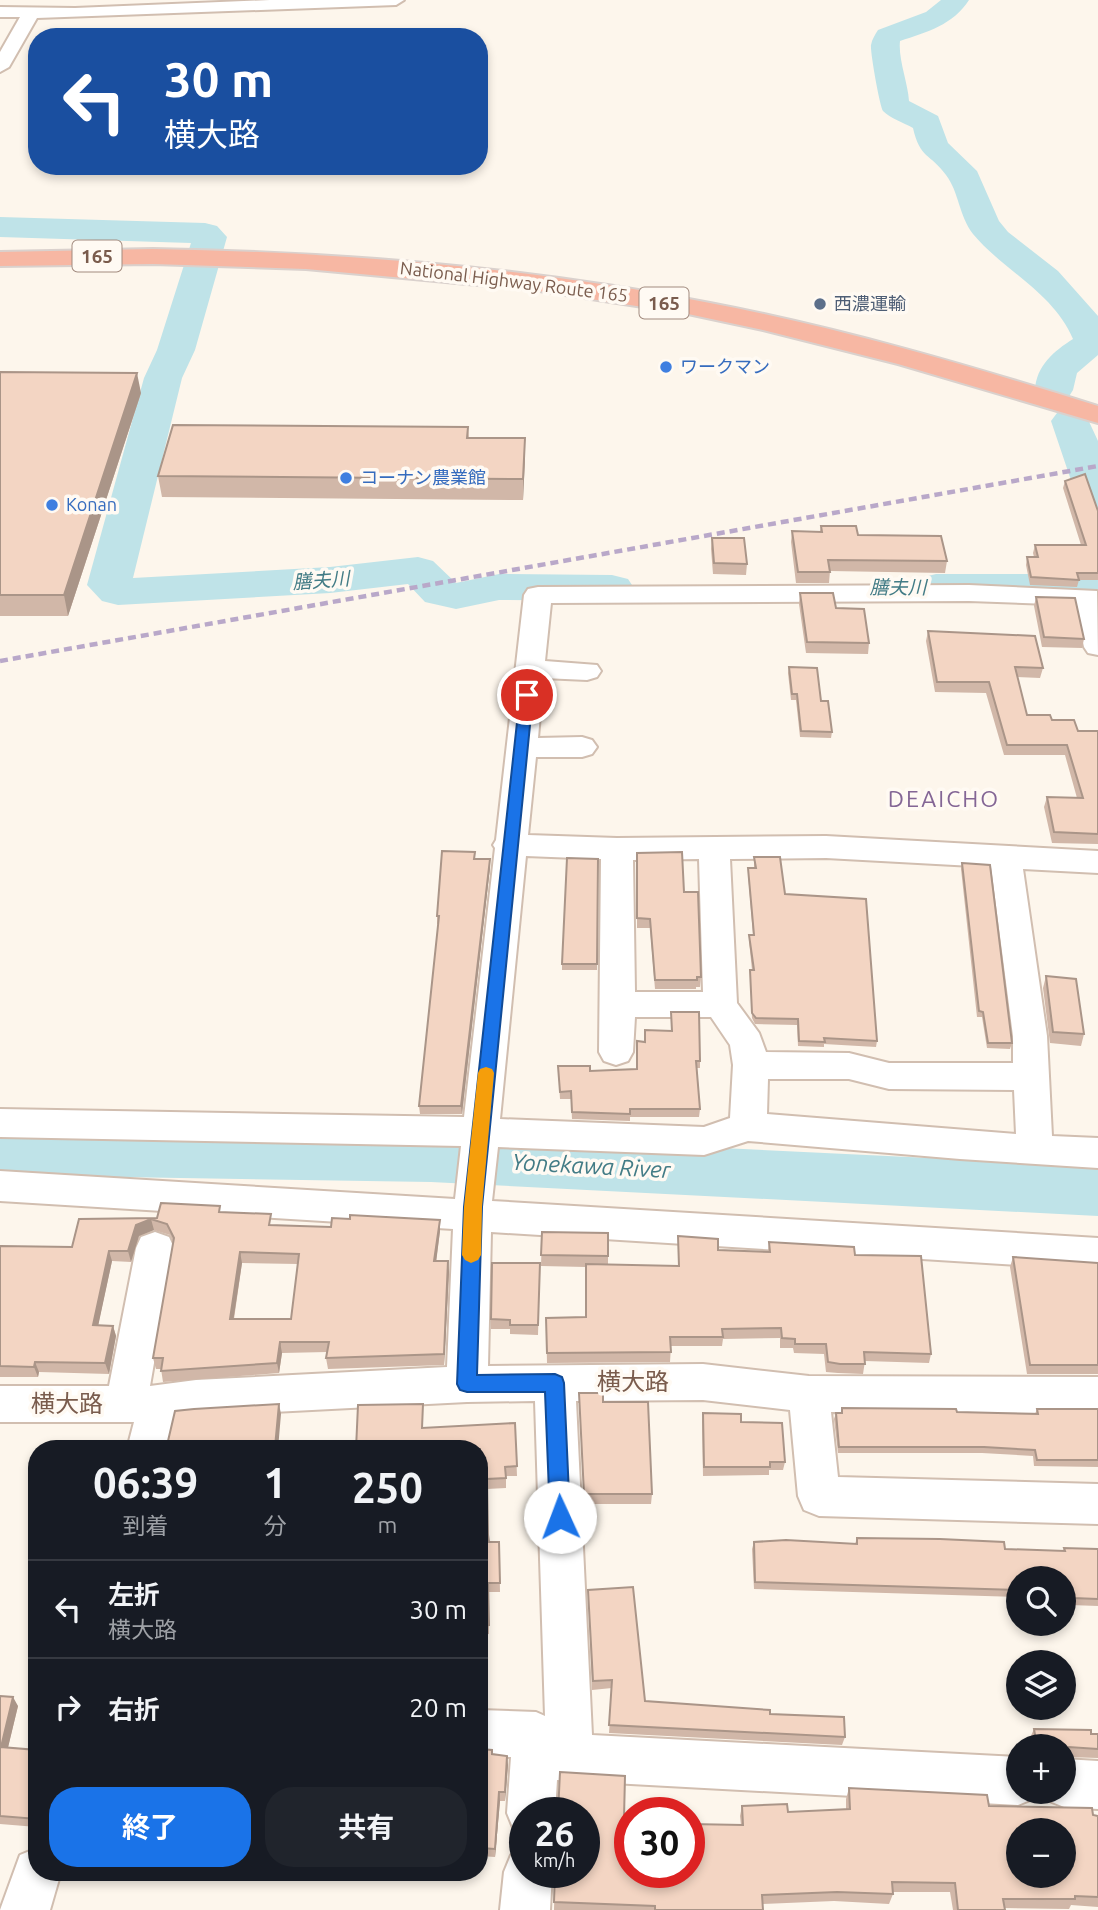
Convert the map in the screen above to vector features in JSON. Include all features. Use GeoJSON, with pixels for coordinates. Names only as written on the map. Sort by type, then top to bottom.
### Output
{"type":"FeatureCollection","features":[{"type":"Feature","properties":{"kind":"highway","name":"National Highway Route 165"},"geometry":{"type":"LineString","coordinates":[[0,259],[206,257],[423,269],[541,283],[711,310],[844,341],[1098,415]]}},
{"type":"Feature","properties":{"kind":"street"},"geometry":{"type":"LineString","coordinates":[[0,12],[343,4],[396,0]]}},
{"type":"Feature","properties":{"kind":"street"},"geometry":{"type":"LineString","coordinates":[[0,67],[31,13]]}},
{"type":"Feature","properties":{"kind":"street"},"geometry":{"type":"LineString","coordinates":[[467,1384],[473,1211],[509,845],[538,595],[969,593],[1087,597],[1098,647]]}},
{"type":"Feature","properties":{"kind":"street"},"geometry":{"type":"LineString","coordinates":[[530,669],[586,671]]}},
{"type":"Feature","properties":{"kind":"street"},"geometry":{"type":"LineString","coordinates":[[520,748],[582,747]]}},
{"type":"Feature","properties":{"kind":"street"},"geometry":{"type":"LineString","coordinates":[[509,845],[617,849],[826,848],[1098,862]]}},
{"type":"Feature","properties":{"kind":"street"},"geometry":{"type":"LineString","coordinates":[[714,848],[720,1005],[747,1042],[751,1065],[748,1127]]}},
{"type":"Feature","properties":{"kind":"street"},"geometry":{"type":"LineString","coordinates":[[617,849],[617,1052]]}},
{"type":"Feature","properties":{"kind":"street"},"geometry":{"type":"LineString","coordinates":[[1006,858],[1030,1036],[1035,1149]]}},
{"type":"Feature","properties":{"kind":"street"},"geometry":{"type":"LineString","coordinates":[[618,1004],[720,1005]]}},
{"type":"Feature","properties":{"kind":"street"},"geometry":{"type":"LineString","coordinates":[[751,1065],[849,1066],[889,1076],[1031,1077]]}},
{"type":"Feature","properties":{"kind":"street"},"geometry":{"type":"LineString","coordinates":[[0,1123],[704,1141],[748,1127],[1098,1153]]}},
{"type":"Feature","properties":{"kind":"street"},"geometry":{"type":"LineString","coordinates":[[0,1186],[473,1211],[1098,1254]]}},
{"type":"Feature","properties":{"kind":"street"},"geometry":{"type":"LineString","coordinates":[[147,1440],[143,1404],[155,1248]]}},
{"type":"Feature","properties":{"kind":"street","name":"横大路"},"geometry":{"type":"LineString","coordinates":[[0,1404],[143,1404],[196,1398],[467,1384],[555,1383],[703,1382],[809,1394],[1098,1395]]}},
{"type":"Feature","properties":{"kind":"street"},"geometry":{"type":"LineString","coordinates":[[537,1797],[552,1756],[555,1383]]}},
{"type":"Feature","properties":{"kind":"street"},"geometry":{"type":"LineString","coordinates":[[809,1394],[819,1496],[1098,1504]]}},
{"type":"Feature","properties":{"kind":"street"},"geometry":{"type":"LineString","coordinates":[[488,1733],[536,1735],[552,1756],[1006,1780]]}},
{"type":"Feature","properties":{"kind":"street"},"geometry":{"type":"LineString","coordinates":[[1076,1784],[1098,1785]]}},
{"type":"Feature","properties":{"kind":"street"},"geometry":{"type":"LineString","coordinates":[[25,1910],[34,1881]]}},
{"type":"Feature","properties":{"kind":"street"},"geometry":{"type":"LineString","coordinates":[[525,1910],[527,1888]]}},
{"type":"Feature","properties":{"kind":"building","name":"Konan"},"geometry":{"type":"Polygon","coordinates":[[[0,372],[137,373],[64,595],[0,595],[0,372]]]}},
{"type":"Feature","properties":{"kind":"building"},"geometry":{"type":"Polygon","coordinates":[[[173,425],[468,427],[467,438],[525,438],[523,479],[158,476],[173,425]]]}},
{"type":"Feature","properties":{"kind":"building"},"geometry":{"type":"Polygon","coordinates":[[[1085,474],[1098,511],[1098,573],[1077,573],[1079,580],[1031,577],[1027,557],[1038,557],[1035,545],[1086,545],[1065,481],[1085,474]]]}},
{"type":"Feature","properties":{"kind":"building"},"geometry":{"type":"Polygon","coordinates":[[[821,526],[856,526],[858,535],[941,536],[947,561],[828,560],[830,572],[798,572],[792,531],[822,532],[821,526]]]}},
{"type":"Feature","properties":{"kind":"building"},"geometry":{"type":"Polygon","coordinates":[[[712,538],[744,538],[747,564],[714,563],[712,538]]]}},
{"type":"Feature","properties":{"kind":"building"},"geometry":{"type":"Polygon","coordinates":[[[800,593],[833,593],[836,608],[864,609],[869,643],[807,642],[800,593]]]}},
{"type":"Feature","properties":{"kind":"building"},"geometry":{"type":"Polygon","coordinates":[[[1036,597],[1075,598],[1084,639],[1044,637],[1036,597]]]}},
{"type":"Feature","properties":{"kind":"building"},"geometry":{"type":"Polygon","coordinates":[[[928,631],[1035,636],[1043,668],[1015,667],[1027,715],[1050,715],[1052,720],[1074,720],[1078,731],[1098,731],[1098,834],[1054,832],[1047,797],[1083,798],[1067,745],[1007,745],[989,682],[937,682],[928,631]]]}},
{"type":"Feature","properties":{"kind":"building"},"geometry":{"type":"Polygon","coordinates":[[[789,667],[817,668],[821,701],[828,701],[832,732],[801,731],[797,694],[792,694],[789,667]]]}},
{"type":"Feature","properties":{"kind":"building"},"geometry":{"type":"Polygon","coordinates":[[[442,851],[475,852],[474,859],[490,859],[461,1106],[419,1106],[439,916],[442,851]]]}},
{"type":"Feature","properties":{"kind":"building"},"geometry":{"type":"Polygon","coordinates":[[[682,852],[684,892],[698,892],[701,977],[697,977],[697,980],[655,980],[650,919],[637,918],[637,853],[682,852]]]}},
{"type":"Feature","properties":{"kind":"building"},"geometry":{"type":"Polygon","coordinates":[[[754,857],[780,857],[785,894],[866,899],[877,1041],[824,1038],[825,1042],[799,1041],[798,1019],[756,1018],[752,1013],[750,970],[754,970],[749,935],[754,935],[748,868],[756,868],[754,857]]]}},
{"type":"Feature","properties":{"kind":"building"},"geometry":{"type":"Polygon","coordinates":[[[567,858],[598,859],[597,964],[562,964],[567,858]]]}},
{"type":"Feature","properties":{"kind":"building"},"geometry":{"type":"Polygon","coordinates":[[[962,863],[990,865],[1012,1043],[988,1043],[983,1012],[979,1011],[962,863]]]}},
{"type":"Feature","properties":{"kind":"building"},"geometry":{"type":"Polygon","coordinates":[[[1046,976],[1076,979],[1084,1034],[1053,1032],[1046,976]]]}},
{"type":"Feature","properties":{"kind":"building"},"geometry":{"type":"Polygon","coordinates":[[[671,1012],[699,1012],[700,1061],[696,1061],[700,1109],[630,1109],[630,1114],[572,1112],[571,1091],[560,1092],[558,1066],[590,1066],[590,1071],[637,1069],[637,1041],[645,1042],[645,1030],[672,1031],[671,1012]]]}},
{"type":"Feature","properties":{"kind":"building"},"geometry":{"type":"Polygon","coordinates":[[[161,1203],[220,1206],[219,1212],[271,1214],[269,1225],[331,1227],[332,1218],[350,1219],[350,1215],[440,1220],[434,1261],[448,1261],[444,1354],[326,1358],[329,1342],[280,1342],[277,1363],[161,1371],[163,1358],[153,1358],[174,1238],[167,1224],[151,1219],[136,1225],[128,1251],[109,1251],[93,1325],[113,1326],[105,1363],[35,1362],[34,1367],[0,1366],[0,1246],[72,1247],[79,1219],[157,1218],[161,1203]],[[240,1252],[230,1319],[291,1319],[299,1254],[240,1252]]]}},
{"type":"Feature","properties":{"kind":"building"},"geometry":{"type":"Polygon","coordinates":[[[542,1232],[608,1233],[608,1256],[541,1255],[542,1232]]]}},
{"type":"Feature","properties":{"kind":"building"},"geometry":{"type":"Polygon","coordinates":[[[678,1236],[718,1239],[718,1250],[770,1252],[769,1242],[854,1247],[855,1255],[921,1256],[931,1354],[864,1352],[865,1364],[828,1362],[826,1344],[795,1344],[795,1339],[782,1338],[781,1328],[722,1329],[723,1337],[670,1337],[671,1352],[547,1353],[546,1318],[586,1317],[586,1264],[679,1266],[678,1236]]]}},
{"type":"Feature","properties":{"kind":"building"},"geometry":{"type":"Polygon","coordinates":[[[1013,1257],[1098,1263],[1098,1365],[1030,1365],[1013,1257]]]}},
{"type":"Feature","properties":{"kind":"building"},"geometry":{"type":"Polygon","coordinates":[[[492,1263],[540,1263],[538,1325],[510,1325],[510,1320],[491,1319],[492,1263]]]}},
{"type":"Feature","properties":{"kind":"building"},"geometry":{"type":"Polygon","coordinates":[[[579,1393],[603,1393],[603,1402],[648,1402],[652,1494],[584,1494],[579,1393]]]}},
{"type":"Feature","properties":{"kind":"building"},"geometry":{"type":"Polygon","coordinates":[[[279,1404],[276,1440],[168,1440],[175,1411],[279,1404]]]}},
{"type":"Feature","properties":{"kind":"building"},"geometry":{"type":"Polygon","coordinates":[[[423,1404],[422,1428],[515,1423],[517,1466],[505,1467],[506,1478],[488,1479],[488,1440],[356,1440],[358,1405],[423,1404]]]}},
{"type":"Feature","properties":{"kind":"building"},"geometry":{"type":"Polygon","coordinates":[[[842,1408],[956,1409],[957,1412],[1038,1414],[1037,1409],[1098,1409],[1098,1460],[1037,1460],[1035,1450],[984,1447],[839,1447],[836,1413],[842,1413],[842,1408]]]}},
{"type":"Feature","properties":{"kind":"building"},"geometry":{"type":"Polygon","coordinates":[[[703,1413],[741,1414],[741,1422],[782,1423],[785,1462],[770,1462],[770,1467],[704,1467],[703,1413]]]}},
{"type":"Feature","properties":{"kind":"building"},"geometry":{"type":"Polygon","coordinates":[[[488,1535],[489,1542],[499,1542],[500,1583],[488,1583],[488,1535]]]}},
{"type":"Feature","properties":{"kind":"building"},"geometry":{"type":"Polygon","coordinates":[[[857,1538],[940,1539],[1004,1542],[1005,1549],[1098,1549],[1098,1599],[1076,1598],[1076,1566],[1006,1566],[1006,1590],[755,1582],[754,1542],[786,1540],[857,1544],[857,1538]]]}},
{"type":"Feature","properties":{"kind":"building"},"geometry":{"type":"Polygon","coordinates":[[[633,1587],[645,1701],[770,1710],[770,1714],[844,1717],[845,1737],[609,1725],[612,1680],[593,1681],[588,1590],[633,1587]]]}},
{"type":"Feature","properties":{"kind":"building"},"geometry":{"type":"Polygon","coordinates":[[[0,1696],[13,1697],[1,1747],[28,1749],[28,1818],[0,1816],[0,1696]]]}},
{"type":"Feature","properties":{"kind":"building"},"geometry":{"type":"Polygon","coordinates":[[[1034,1729],[1091,1730],[1091,1734],[1098,1734],[1098,1749],[1076,1747],[1076,1734],[1035,1734],[1034,1729]]]}},
{"type":"Feature","properties":{"kind":"building"},"geometry":{"type":"Polygon","coordinates":[[[488,1750],[492,1750],[492,1754],[507,1756],[505,1792],[499,1792],[495,1849],[488,1849],[488,1750]]]}},
{"type":"Feature","properties":{"kind":"building"},"geometry":{"type":"Polygon","coordinates":[[[560,1772],[625,1776],[624,1797],[614,1797],[614,1888],[705,1888],[705,1824],[743,1825],[742,1806],[787,1804],[788,1812],[850,1809],[849,1788],[987,1795],[989,1806],[1092,1808],[1093,1815],[1098,1816],[1098,1897],[1003,1899],[1005,1910],[958,1910],[955,1883],[892,1882],[893,1894],[837,1892],[762,1895],[763,1910],[655,1910],[655,1906],[554,1902],[554,1888],[600,1888],[600,1797],[559,1797],[560,1772]]]}},
{"type":"Feature","properties":{"kind":"waterway"},"geometry":{"type":"LineString","coordinates":[[955,0],[935,17],[888,36],[885,53],[893,82],[895,106],[927,123],[933,146],[961,171],[983,224],[996,239],[1046,278],[1085,324],[1093,342],[1072,356],[1061,368],[1054,382],[1054,390]]}},
{"type":"Feature","properties":{"kind":"waterway","name":"膳夫川"},"geometry":{"type":"LineString","coordinates":[[0,227],[205,233],[210,237],[176,350],[163,378],[109,585],[118,592],[330,580],[418,570],[441,593],[456,596],[499,587],[612,588]]}},
{"type":"Feature","properties":{"kind":"waterway"},"geometry":{"type":"LineString","coordinates":[[1071,421],[1098,498]]}},
{"type":"Feature","properties":{"kind":"waterway","name":"膳夫川"},"geometry":{"type":"LineString","coordinates":[[936,587],[1098,587]]}},
{"type":"Feature","properties":{"kind":"waterway","name":"Yonekawa River"},"geometry":{"type":"LineString","coordinates":[[0,1151],[431,1158],[1098,1191]]}},
{"type":"Feature","properties":{"kind":"railway"},"geometry":{"type":"LineString","coordinates":[[0,661],[1098,466]]}},
{"type":"Feature","properties":{"kind":"slow traffic"},"geometry":{"type":"LineString","coordinates":[[471,1255],[486,1073]]}},
{"type":"Feature","properties":{"kind":"place","name":"西濃運輸"},"geometry":{"type":"Point","coordinates":[820,304]}},
{"type":"Feature","properties":{"kind":"place","name":"ワークマン"},"geometry":{"type":"Point","coordinates":[666,367]}},
{"type":"Feature","properties":{"kind":"place","name":"コーナン農業館"},"geometry":{"type":"Point","coordinates":[346,478]}},
{"type":"Feature","properties":{"kind":"place","name":"Konan"},"geometry":{"type":"Point","coordinates":[52,505]}},
{"type":"Feature","properties":{"kind":"district","name":"DEAICHO"},"geometry":{"type":"Point","coordinates":[944,799]}},
{"type":"Feature","properties":{"kind":"route"},"geometry":{"type":"LineString","coordinates":[[527,695],[509,845],[473,1207],[467,1384],[555,1383],[560,1517]]}}]}
